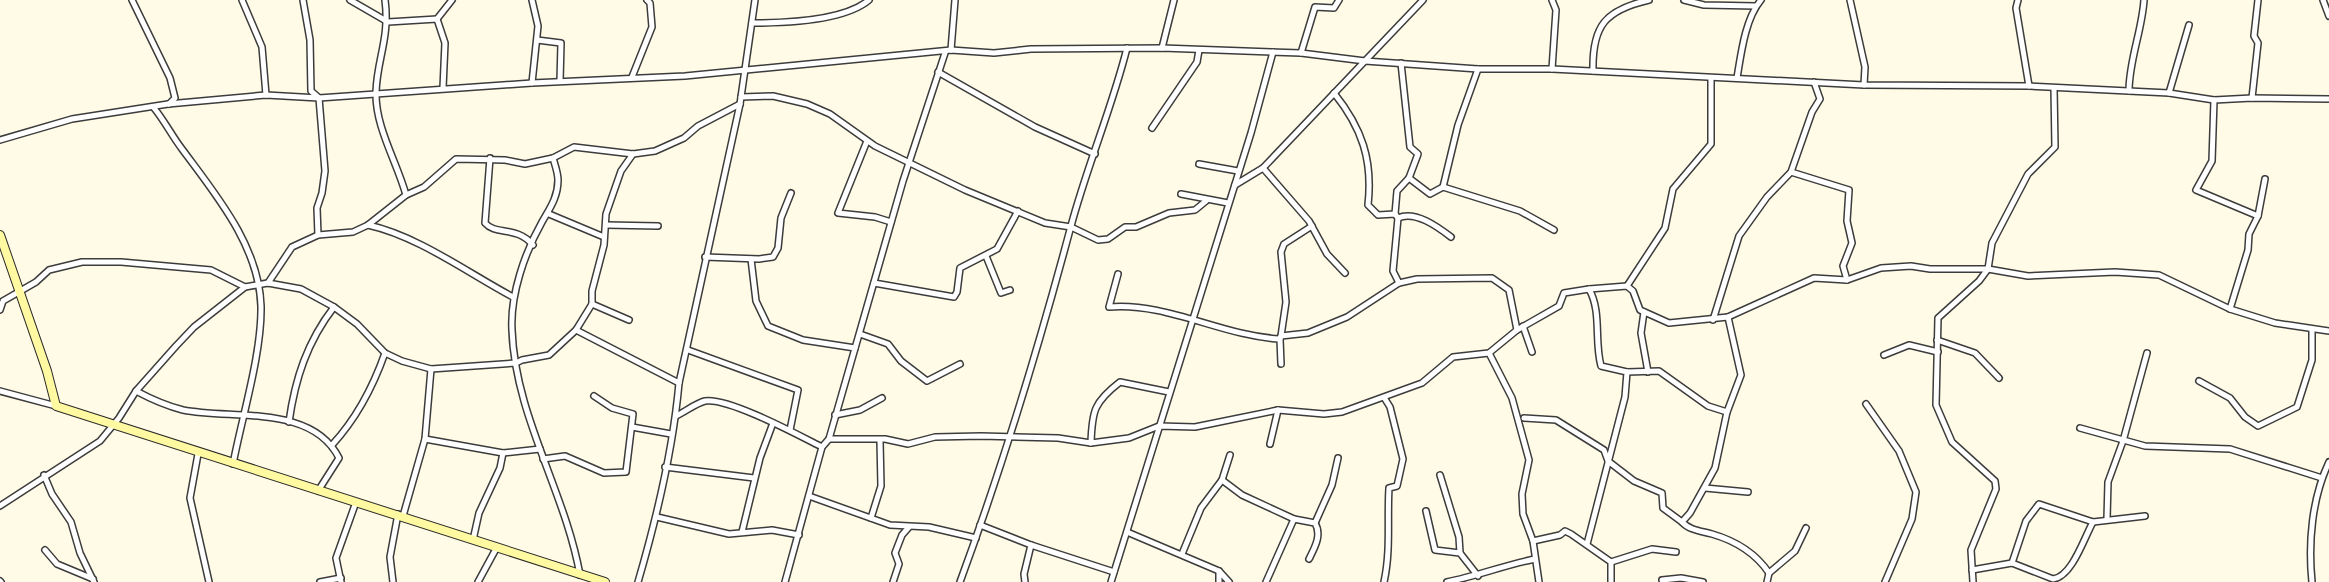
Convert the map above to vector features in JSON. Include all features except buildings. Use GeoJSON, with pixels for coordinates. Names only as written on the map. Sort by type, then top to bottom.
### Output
{"type":"FeatureCollection","features":[{"type":"Feature","properties":{"kind":"street"},"geometry":{"type":"LineString","coordinates":[[132,0],[170,78],[175,98],[168,104]]}},
{"type":"Feature","properties":{"kind":"street"},"geometry":{"type":"LineString","coordinates":[[242,0],[262,47],[266,95]]}},
{"type":"Feature","properties":{"kind":"street"},"geometry":{"type":"LineString","coordinates":[[303,0],[310,40],[311,91],[320,98],[325,171],[317,208],[318,235]]}},
{"type":"Feature","properties":{"kind":"street"},"geometry":{"type":"LineString","coordinates":[[350,0],[388,22],[437,19],[452,0]]}},
{"type":"Feature","properties":{"kind":"street"},"geometry":{"type":"LineString","coordinates":[[385,0],[388,22],[376,92],[381,127],[406,195]]}},
{"type":"Feature","properties":{"kind":"street"},"geometry":{"type":"LineString","coordinates":[[532,0],[538,26],[532,83]]}},
{"type":"Feature","properties":{"kind":"street"},"geometry":{"type":"LineString","coordinates":[[632,77],[652,27],[650,3],[647,0]]}},
{"type":"Feature","properties":{"kind":"street"},"geometry":{"type":"LineString","coordinates":[[638,582],[657,518],[676,416],[679,383],[740,104],[754,3],[747,0]]}},
{"type":"Feature","properties":{"kind":"street"},"geometry":{"type":"LineString","coordinates":[[752,23],[799,22],[856,9],[869,0]]}},
{"type":"Feature","properties":{"kind":"street"},"geometry":{"type":"LineString","coordinates":[[951,50],[955,0]]}},
{"type":"Feature","properties":{"kind":"street"},"geometry":{"type":"LineString","coordinates":[[1162,48],[1174,0]]}},
{"type":"Feature","properties":{"kind":"street"},"geometry":{"type":"LineString","coordinates":[[1301,53],[1315,7],[1334,8],[1339,0]]}},
{"type":"Feature","properties":{"kind":"street"},"geometry":{"type":"LineString","coordinates":[[1234,185],[1263,168],[1423,0]]}},
{"type":"Feature","properties":{"kind":"street"},"geometry":{"type":"LineString","coordinates":[[1552,0],[1556,10],[1552,69]]}},
{"type":"Feature","properties":{"kind":"street"},"geometry":{"type":"LineString","coordinates":[[1593,71],[1593,43],[1608,17],[1616,10],[1649,0]]}},
{"type":"Feature","properties":{"kind":"street"},"geometry":{"type":"LineString","coordinates":[[1684,0],[1704,5],[1756,6]]}},
{"type":"Feature","properties":{"kind":"street"},"geometry":{"type":"LineString","coordinates":[[1737,78],[1742,48],[1756,6],[1761,0]]}},
{"type":"Feature","properties":{"kind":"street"},"geometry":{"type":"LineString","coordinates":[[1850,0],[1854,28],[1865,67],[1864,85]]}},
{"type":"Feature","properties":{"kind":"street"},"geometry":{"type":"LineString","coordinates":[[2018,0],[2016,8],[2029,86]]}},
{"type":"Feature","properties":{"kind":"street"},"geometry":{"type":"LineString","coordinates":[[2129,91],[2144,0]]}},
{"type":"Feature","properties":{"kind":"street"},"geometry":{"type":"LineString","coordinates":[[2252,98],[2258,43],[2254,36],[2258,0]]}},
{"type":"Feature","properties":{"kind":"street"},"geometry":{"type":"LineString","coordinates":[[2323,0],[2329,16]]}},
{"type":"Feature","properties":{"kind":"street"},"geometry":{"type":"LineString","coordinates":[[437,19],[445,43],[443,88]]}},
{"type":"Feature","properties":{"kind":"street"},"geometry":{"type":"LineString","coordinates":[[2169,93],[2188,25]]}},
{"type":"Feature","properties":{"kind":"street"},"geometry":{"type":"LineString","coordinates":[[537,40],[561,43],[560,81]]}},
{"type":"Feature","properties":{"kind":"street"},"geometry":{"type":"LineString","coordinates":[[960,582],[1047,319],[1071,227],[1113,103],[1127,48]]}},
{"type":"Feature","properties":{"kind":"street"},"geometry":{"type":"LineString","coordinates":[[0,140],[72,119],[168,104],[266,95],[320,98],[376,92],[744,71],[945,53],[951,50],[994,53],[1031,49],[1162,48],[1301,53],[1365,61],[1478,69],[1552,69],[1864,85],[2029,86],[2169,93],[2214,100],[2329,99]]}},
{"type":"Feature","properties":{"kind":"street"},"geometry":{"type":"LineString","coordinates":[[1152,128],[1197,62],[1199,50]]}},
{"type":"Feature","properties":{"kind":"street"},"geometry":{"type":"LineString","coordinates":[[1111,582],[1169,392],[1194,321],[1273,52]]}},
{"type":"Feature","properties":{"kind":"street"},"geometry":{"type":"LineString","coordinates":[[785,582],[822,447],[829,439],[909,161],[945,53]]}},
{"type":"Feature","properties":{"kind":"street"},"geometry":{"type":"LineString","coordinates":[[1400,283],[1393,271],[1397,191],[1409,178],[1418,154],[1410,147],[1401,63]]}},
{"type":"Feature","properties":{"kind":"street"},"geometry":{"type":"LineString","coordinates":[[1443,187],[1458,125],[1478,69]]}},
{"type":"Feature","properties":{"kind":"street"},"geometry":{"type":"LineString","coordinates":[[938,72],[1035,127],[1095,154]]}},
{"type":"Feature","properties":{"kind":"street"},"geometry":{"type":"LineString","coordinates":[[1627,286],[1665,228],[1673,189],[1711,144],[1711,78]]}},
{"type":"Feature","properties":{"kind":"street"},"geometry":{"type":"LineString","coordinates":[[1713,320],[1739,236],[1767,197],[1791,172],[1812,112],[1820,99],[1814,82]]}},
{"type":"Feature","properties":{"kind":"street"},"geometry":{"type":"LineString","coordinates":[[1973,582],[1971,550],[1996,489],[1995,481],[1952,442],[1941,417],[1935,388],[1938,318],[1980,281],[1988,269],[1992,243],[2028,174],[2055,147],[2054,88]]}},
{"type":"Feature","properties":{"kind":"street"},"geometry":{"type":"LineString","coordinates":[[1334,93],[1352,117],[1366,154],[1371,175],[1368,205],[1378,215],[1422,220],[1451,237]]}},
{"type":"Feature","properties":{"kind":"street"},"geometry":{"type":"LineString","coordinates":[[741,97],[773,96],[807,104],[830,114],[867,141],[965,190],[1045,223],[1071,227],[1098,240],[1108,238],[1125,227],[1136,227],[1169,213],[1188,212],[1206,201]]}},
{"type":"Feature","properties":{"kind":"street"},"geometry":{"type":"LineString","coordinates":[[2214,100],[2212,161],[2196,190],[2258,216]]}},
{"type":"Feature","properties":{"kind":"street"},"geometry":{"type":"LineString","coordinates":[[268,283],[292,247],[318,235],[352,232],[368,225],[406,195],[424,187],[456,159],[489,159],[525,164],[553,158],[574,147],[633,154],[655,151],[684,138],[703,123],[740,104]]}},
{"type":"Feature","properties":{"kind":"street"},"geometry":{"type":"LineString","coordinates":[[154,108],[230,217],[244,242],[257,285],[260,320],[244,416],[233,464]]}},
{"type":"Feature","properties":{"kind":"street"},"geometry":{"type":"LineString","coordinates":[[867,141],[838,213],[875,217],[891,222]]}},
{"type":"Feature","properties":{"kind":"street"},"geometry":{"type":"LineString","coordinates":[[0,506],[100,441],[136,391],[195,327],[245,287],[268,283],[301,289],[357,324],[386,353],[431,369],[516,363],[549,355],[576,330],[592,304],[592,291],[604,237],[606,214],[621,171],[633,154]]}},
{"type":"Feature","properties":{"kind":"street"},"geometry":{"type":"LineString","coordinates":[[553,158],[558,178],[549,214],[543,220],[513,297],[512,331],[516,363],[543,459],[567,518],[580,575]]}},
{"type":"Feature","properties":{"kind":"street"},"geometry":{"type":"LineString","coordinates":[[489,159],[485,223],[492,229],[515,231],[527,238],[533,245]]}},
{"type":"Feature","properties":{"kind":"street"},"geometry":{"type":"LineString","coordinates":[[1199,164],[1238,171]]}},
{"type":"Feature","properties":{"kind":"street"},"geometry":{"type":"LineString","coordinates":[[1263,168],[1312,226],[1327,254],[1346,273]]}},
{"type":"Feature","properties":{"kind":"street"},"geometry":{"type":"LineString","coordinates":[[1791,172],[1849,190],[1847,220],[1852,243],[1843,266],[1847,280]]}},
{"type":"Feature","properties":{"kind":"street"},"geometry":{"type":"LineString","coordinates":[[1409,178],[1430,194],[1443,187],[1520,211],[1554,230]]}},
{"type":"Feature","properties":{"kind":"street"},"geometry":{"type":"LineString","coordinates":[[2230,309],[2248,250],[2249,234],[2258,216],[2265,179]]}},
{"type":"Feature","properties":{"kind":"street"},"geometry":{"type":"LineString","coordinates":[[705,257],[751,259],[773,257],[778,248],[781,218],[791,194]]}},
{"type":"Feature","properties":{"kind":"street"},"geometry":{"type":"LineString","coordinates":[[1180,194],[1206,201],[1228,203]]}},
{"type":"Feature","properties":{"kind":"street"},"geometry":{"type":"LineString","coordinates":[[874,283],[954,297],[957,292],[960,268],[980,256],[987,256],[1000,244],[1018,211]]}},
{"type":"Feature","properties":{"kind":"street"},"geometry":{"type":"LineString","coordinates":[[549,214],[604,237]]}},
{"type":"Feature","properties":{"kind":"street"},"geometry":{"type":"LineString","coordinates":[[368,225],[387,230],[420,245],[513,297]]}},
{"type":"Feature","properties":{"kind":"street"},"geometry":{"type":"LineString","coordinates":[[606,225],[658,226]]}},
{"type":"Feature","properties":{"kind":"street"},"geometry":{"type":"LineString","coordinates":[[1281,364],[1280,338],[1286,302],[1281,252],[1284,244],[1312,226]]}},
{"type":"Feature","properties":{"kind":"street"},"geometry":{"type":"LineString","coordinates":[[0,235],[48,371],[56,406]]}},
{"type":"Feature","properties":{"kind":"street"},"geometry":{"type":"LineString","coordinates":[[527,238],[536,237]]}},
{"type":"Feature","properties":{"kind":"street"},"geometry":{"type":"LineString","coordinates":[[987,256],[1001,293],[1010,290]]}},
{"type":"Feature","properties":{"kind":"street"},"geometry":{"type":"LineString","coordinates":[[751,259],[756,301],[768,326],[803,340],[855,348]]}},
{"type":"Feature","properties":{"kind":"street"},"geometry":{"type":"LineString","coordinates":[[0,310],[3,301],[36,282],[49,270],[82,262],[121,262],[211,270],[245,287]]}},
{"type":"Feature","properties":{"kind":"street"},"geometry":{"type":"LineString","coordinates":[[829,439],[895,440],[909,444],[935,437],[1009,437],[1067,439],[1091,443],[1129,438],[1159,426],[1195,427],[1278,410],[1324,414],[1342,412],[1384,399],[1422,383],[1453,357],[1489,353],[1520,328],[1559,306],[1564,294],[1589,289],[1627,286],[1633,291],[1640,310],[1669,323],[1728,318],[1814,278],[1847,280],[1881,268],[1911,266],[1930,269],[1988,269],[2028,276],[2115,272],[2159,274],[2230,309],[2275,323],[2329,331]]}},
{"type":"Feature","properties":{"kind":"street"},"geometry":{"type":"LineString","coordinates":[[1118,274],[1109,307],[1140,306],[1230,331],[1280,338],[1308,333],[1347,317],[1400,283],[1431,279],[1497,279],[1509,290],[1520,328],[1532,352]]}},
{"type":"Feature","properties":{"kind":"street"},"geometry":{"type":"LineString","coordinates":[[1589,289],[1596,305],[1597,352],[1601,366],[1627,372],[1659,371],[1708,406],[1727,412]]}},
{"type":"Feature","properties":{"kind":"street"},"geometry":{"type":"LineString","coordinates":[[592,304],[629,320]]}},
{"type":"Feature","properties":{"kind":"street"},"geometry":{"type":"LineString","coordinates":[[289,422],[309,346],[333,308]]}},
{"type":"Feature","properties":{"kind":"street"},"geometry":{"type":"LineString","coordinates":[[1644,312],[1641,333],[1648,372]]}},
{"type":"Feature","properties":{"kind":"street"},"geometry":{"type":"LineString","coordinates":[[1682,522],[1690,513],[1715,468],[1727,412],[1741,375],[1728,318]]}},
{"type":"Feature","properties":{"kind":"street"},"geometry":{"type":"LineString","coordinates":[[2199,381],[2230,398],[2245,417],[2258,426],[2297,407],[2312,360],[2312,329]]}},
{"type":"Feature","properties":{"kind":"street"},"geometry":{"type":"LineString","coordinates":[[576,330],[679,383]]}},
{"type":"Feature","properties":{"kind":"street"},"geometry":{"type":"LineString","coordinates":[[860,334],[888,344],[901,361],[927,381],[960,364]]}},
{"type":"Feature","properties":{"kind":"street"},"geometry":{"type":"LineString","coordinates":[[1937,340],[1974,353],[1999,378]]}},
{"type":"Feature","properties":{"kind":"street"},"geometry":{"type":"LineString","coordinates":[[1884,355],[1909,345],[1938,352]]}},
{"type":"Feature","properties":{"kind":"street"},"geometry":{"type":"LineString","coordinates":[[688,350],[798,390],[790,430]]}},
{"type":"Feature","properties":{"kind":"street"},"geometry":{"type":"LineString","coordinates":[[332,445],[348,428],[372,386],[386,353]]}},
{"type":"Feature","properties":{"kind":"street"},"geometry":{"type":"LineString","coordinates":[[1489,353],[1512,398],[1529,460],[1522,494],[1523,514],[1533,541],[1539,582]]}},
{"type":"Feature","properties":{"kind":"street"},"geometry":{"type":"LineString","coordinates":[[2107,519],[2108,482],[2123,441],[2146,353]]}},
{"type":"Feature","properties":{"kind":"street"},"geometry":{"type":"LineString","coordinates":[[393,582],[390,557],[425,439],[431,369]]}},
{"type":"Feature","properties":{"kind":"street"},"geometry":{"type":"LineString","coordinates":[[1587,544],[1624,397],[1627,372]]}},
{"type":"Feature","properties":{"kind":"street"},"geometry":{"type":"LineString","coordinates":[[1091,443],[1092,415],[1106,393],[1120,382],[1169,392]]}},
{"type":"Feature","properties":{"kind":"street"},"geometry":{"type":"LineString","coordinates":[[0,391],[56,406],[605,582]]}},
{"type":"Feature","properties":{"kind":"street"},"geometry":{"type":"LineString","coordinates":[[136,391],[154,401],[180,409],[289,422],[317,431],[332,445],[339,458],[318,491]]}},
{"type":"Feature","properties":{"kind":"street"},"geometry":{"type":"LineString","coordinates":[[543,459],[565,456],[604,473],[626,471],[633,414],[612,408],[594,396]]}},
{"type":"Feature","properties":{"kind":"street"},"geometry":{"type":"LineString","coordinates":[[835,415],[860,410],[882,398]]}},
{"type":"Feature","properties":{"kind":"street"},"geometry":{"type":"LineString","coordinates":[[1384,399],[1390,407],[1403,459],[1397,486],[1389,488],[1387,509],[1390,547],[1384,582]]}},
{"type":"Feature","properties":{"kind":"street"},"geometry":{"type":"LineString","coordinates":[[676,416],[705,401],[720,402],[790,430],[822,447]]}},
{"type":"Feature","properties":{"kind":"street"},"geometry":{"type":"LineString","coordinates":[[1866,404],[1899,451],[1916,492],[1912,519],[1885,582]]}},
{"type":"Feature","properties":{"kind":"street"},"geometry":{"type":"LineString","coordinates":[[1270,444],[1278,410]]}},
{"type":"Feature","properties":{"kind":"street"},"geometry":{"type":"LineString","coordinates":[[1524,418],[1556,420],[1604,450],[1608,461],[1634,481],[1662,493],[1664,508],[1692,529],[1724,538],[1751,551],[1759,558],[1768,573],[1767,582]]}},
{"type":"Feature","properties":{"kind":"street"},"geometry":{"type":"LineString","coordinates":[[742,532],[754,478],[772,423]]}},
{"type":"Feature","properties":{"kind":"street"},"geometry":{"type":"LineString","coordinates":[[632,427],[671,434]]}},
{"type":"Feature","properties":{"kind":"street"},"geometry":{"type":"LineString","coordinates":[[2080,428],[2145,446],[2230,449],[2322,478]]}},
{"type":"Feature","properties":{"kind":"street"},"geometry":{"type":"LineString","coordinates":[[425,439],[503,453],[540,449]]}},
{"type":"Feature","properties":{"kind":"street"},"geometry":{"type":"LineString","coordinates":[[871,518],[881,486],[880,441]]}},
{"type":"Feature","properties":{"kind":"street"},"geometry":{"type":"LineString","coordinates":[[198,453],[190,498],[209,582]]}},
{"type":"Feature","properties":{"kind":"street"},"geometry":{"type":"LineString","coordinates":[[473,540],[479,513],[500,468],[503,453]]}},
{"type":"Feature","properties":{"kind":"street"},"geometry":{"type":"LineString","coordinates":[[1182,554],[1201,508],[1222,480],[1230,455]]}},
{"type":"Feature","properties":{"kind":"street"},"geometry":{"type":"LineString","coordinates":[[1315,524],[1332,485],[1338,458]]}},
{"type":"Feature","properties":{"kind":"street"},"geometry":{"type":"LineString","coordinates":[[2312,582],[2312,532],[2322,478],[2329,462]]}},
{"type":"Feature","properties":{"kind":"street"},"geometry":{"type":"LineString","coordinates":[[665,468],[754,478]]}},
{"type":"Feature","properties":{"kind":"street"},"geometry":{"type":"LineString","coordinates":[[1440,475],[1459,537],[1460,553],[1478,576]]}},
{"type":"Feature","properties":{"kind":"street"},"geometry":{"type":"LineString","coordinates":[[44,476],[52,494],[71,522],[80,553],[94,580]]}},
{"type":"Feature","properties":{"kind":"street"},"geometry":{"type":"LineString","coordinates":[[1222,480],[1242,495],[1294,519],[1315,524],[1319,530],[1317,543],[1309,559]]}},
{"type":"Feature","properties":{"kind":"street"},"geometry":{"type":"LineString","coordinates":[[1705,488],[1748,492]]}},
{"type":"Feature","properties":{"kind":"street"},"geometry":{"type":"LineString","coordinates":[[808,496],[871,518],[909,527],[929,527],[976,538]]}},
{"type":"Feature","properties":{"kind":"street"},"geometry":{"type":"LineString","coordinates":[[0,498],[6,502]]}},
{"type":"Feature","properties":{"kind":"street"},"geometry":{"type":"LineString","coordinates":[[320,582],[341,580],[336,558],[356,502]]}},
{"type":"Feature","properties":{"kind":"street"},"geometry":{"type":"LineString","coordinates":[[2012,563],[2026,521],[2039,504],[2093,522],[2145,516]]}},
{"type":"Feature","properties":{"kind":"street"},"geometry":{"type":"LineString","coordinates":[[1426,511],[1436,550],[1460,553]]}},
{"type":"Feature","properties":{"kind":"street"},"geometry":{"type":"LineString","coordinates":[[657,518],[729,534],[772,530],[799,535]]}},
{"type":"Feature","properties":{"kind":"street"},"geometry":{"type":"LineString","coordinates":[[1266,582],[1294,519]]}},
{"type":"Feature","properties":{"kind":"street"},"geometry":{"type":"LineString","coordinates":[[1972,570],[2012,563],[2053,581],[2059,579],[2072,567],[2079,546],[2093,522]]}},
{"type":"Feature","properties":{"kind":"street"},"geometry":{"type":"LineString","coordinates":[[980,525],[1031,545],[1114,572]]}},
{"type":"Feature","properties":{"kind":"street"},"geometry":{"type":"LineString","coordinates":[[893,582],[899,564],[895,553],[902,535],[909,527]]}},
{"type":"Feature","properties":{"kind":"street"},"geometry":{"type":"LineString","coordinates":[[1768,573],[1795,551],[1806,528]]}},
{"type":"Feature","properties":{"kind":"street"},"geometry":{"type":"LineString","coordinates":[[1533,541],[1560,535],[1565,531],[1611,562]]}},
{"type":"Feature","properties":{"kind":"street"},"geometry":{"type":"LineString","coordinates":[[1128,532],[1220,571],[1229,582]]}},
{"type":"Feature","properties":{"kind":"street"},"geometry":{"type":"LineString","coordinates":[[1026,582],[1024,574],[1031,545]]}},
{"type":"Feature","properties":{"kind":"street"},"geometry":{"type":"LineString","coordinates":[[478,582],[497,547]]}},
{"type":"Feature","properties":{"kind":"street"},"geometry":{"type":"LineString","coordinates":[[1611,562],[1652,549],[1676,552]]}},
{"type":"Feature","properties":{"kind":"street"},"geometry":{"type":"LineString","coordinates":[[45,550],[57,564],[94,580]]}},
{"type":"Feature","properties":{"kind":"street"},"geometry":{"type":"LineString","coordinates":[[1447,582],[1478,576],[1501,566],[1535,559]]}},
{"type":"Feature","properties":{"kind":"street"},"geometry":{"type":"LineString","coordinates":[[1611,562],[1611,582]]}},
{"type":"Feature","properties":{"kind":"street"},"geometry":{"type":"LineString","coordinates":[[1219,582],[1220,571]]}},
{"type":"Feature","properties":{"kind":"street"},"geometry":{"type":"LineString","coordinates":[[1662,580],[1681,578],[1703,582]]}}]}
